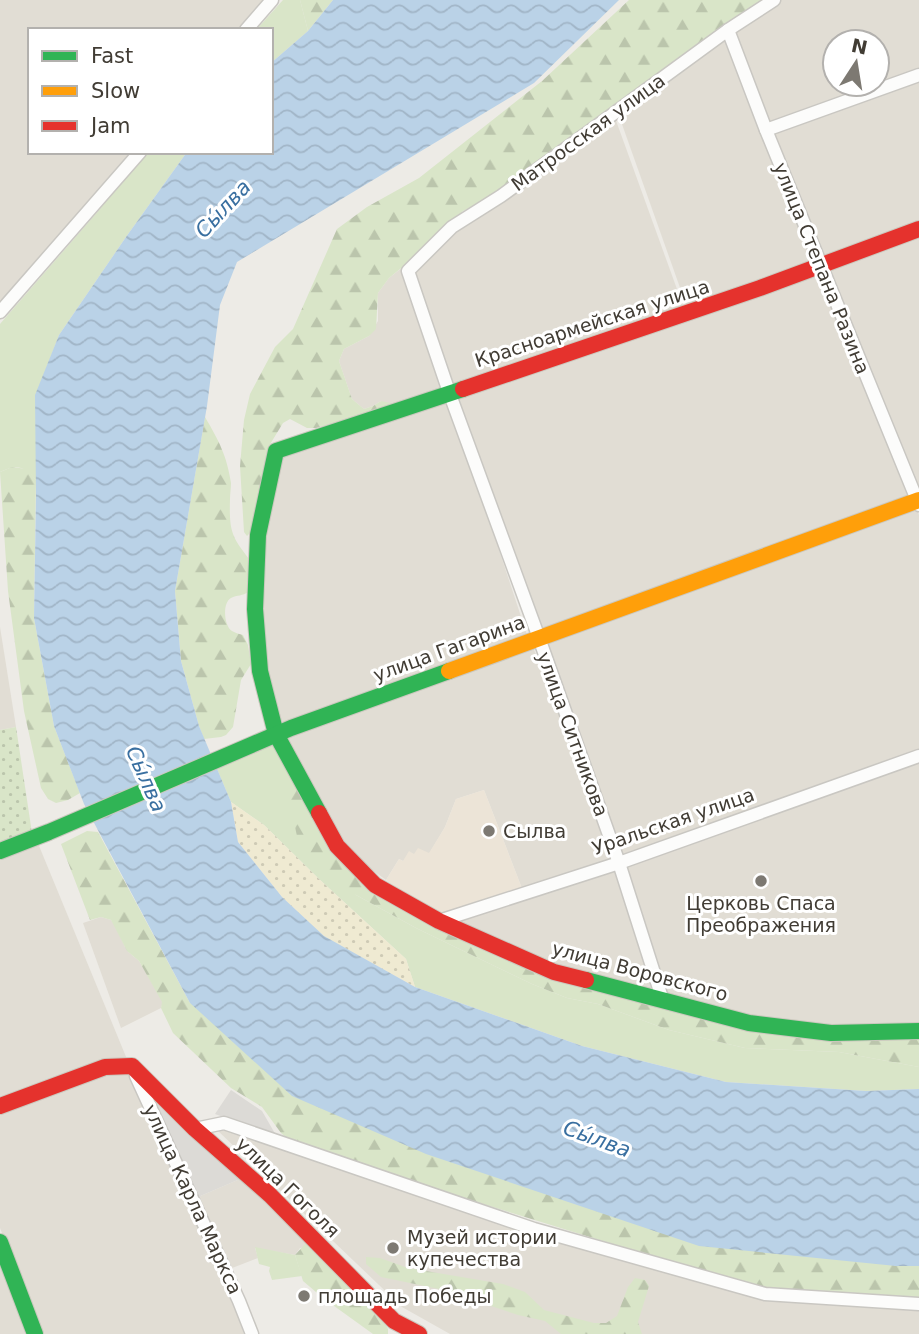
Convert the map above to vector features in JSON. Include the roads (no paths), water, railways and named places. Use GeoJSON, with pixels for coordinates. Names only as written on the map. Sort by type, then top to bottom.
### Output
{"type":"FeatureCollection","features":[{"type":"Feature","properties":{"kind":"street"},"geometry":{"type":"LineString","coordinates":[[248,28],[272,0]]}},
{"type":"Feature","properties":{"kind":"street","name":"Матросская улица"},"geometry":{"type":"LineString","coordinates":[[408,271],[452,227],[501,196],[728,30],[774,0]]}},
{"type":"Feature","properties":{"kind":"street","name":"улица Степана Разина"},"geometry":{"type":"LineString","coordinates":[[728,30],[766,130],[919,502]]}},
{"type":"Feature","properties":{"kind":"street"},"geometry":{"type":"LineString","coordinates":[[766,130],[919,75]]}},
{"type":"Feature","properties":{"kind":"street"},"geometry":{"type":"LineString","coordinates":[[0,312],[138,154]]}},
{"type":"Feature","properties":{"kind":"street","name":"Красноармейская улица"},"geometry":{"type":"LineString","coordinates":[[276,451],[687,315],[919,229]]}},
{"type":"Feature","properties":{"kind":"street","name":"улица Ситникова"},"geometry":{"type":"LineString","coordinates":[[408,271],[619,863],[663,1001]]}},
{"type":"Feature","properties":{"kind":"street","name":"улица Воровского"},"geometry":{"type":"LineString","coordinates":[[276,451],[258,535],[255,609],[260,671],[276,734],[337,846],[375,885],[439,921],[554,972],[749,1023],[831,1033],[919,1031]]}},
{"type":"Feature","properties":{"kind":"street","name":"улица Гагарина"},"geometry":{"type":"LineString","coordinates":[[0,851],[276,734],[919,502]]}},
{"type":"Feature","properties":{"kind":"street","name":"Уральская улица"},"geometry":{"type":"LineString","coordinates":[[439,921],[619,863],[919,756]]}},
{"type":"Feature","properties":{"kind":"street"},"geometry":{"type":"LineString","coordinates":[[0,1106],[104,1067],[132,1066]]}},
{"type":"Feature","properties":{"kind":"street","name":"улица Гоголя"},"geometry":{"type":"LineString","coordinates":[[132,1066],[195,1129],[270,1195],[394,1321],[419,1334]]}},
{"type":"Feature","properties":{"kind":"street","name":"улица Карла Маркса"},"geometry":{"type":"LineString","coordinates":[[132,1066],[252,1334]]}},
{"type":"Feature","properties":{"kind":"street"},"geometry":{"type":"LineString","coordinates":[[195,1129],[224,1123],[534,1229],[765,1294],[919,1304]]}},
{"type":"Feature","properties":{"kind":"street"},"geometry":{"type":"LineString","coordinates":[[0,1242],[35,1334]]}},
{"type":"Feature","properties":{"kind":"water","name":"Сы́лва"},"geometry":{"type":"Polygon","coordinates":[[[333,0],[619,0],[534,83],[237,262],[220,305],[207,406],[175,591],[181,661],[199,726],[231,802],[238,842],[282,897],[324,936],[415,987],[582,1046],[726,1082],[866,1091],[919,1089],[919,1266],[699,1246],[426,1154],[292,1096],[190,1003],[84,804],[54,726],[34,618],[35,395],[59,335],[186,154],[273,154],[273,61],[308,31],[333,0]]]}},
{"type":"Feature","properties":{"kind":"place","name":"Сылва"},"geometry":{"type":"Point","coordinates":[489,831]}},
{"type":"Feature","properties":{"kind":"place","name":"Церковь Спаса Преображения"},"geometry":{"type":"Point","coordinates":[761,881]}},
{"type":"Feature","properties":{"kind":"place","name":"Музей истории купечества"},"geometry":{"type":"Point","coordinates":[393,1248]}},
{"type":"Feature","properties":{"kind":"place","name":"площадь Победы"},"geometry":{"type":"Point","coordinates":[304,1296]}}]}
